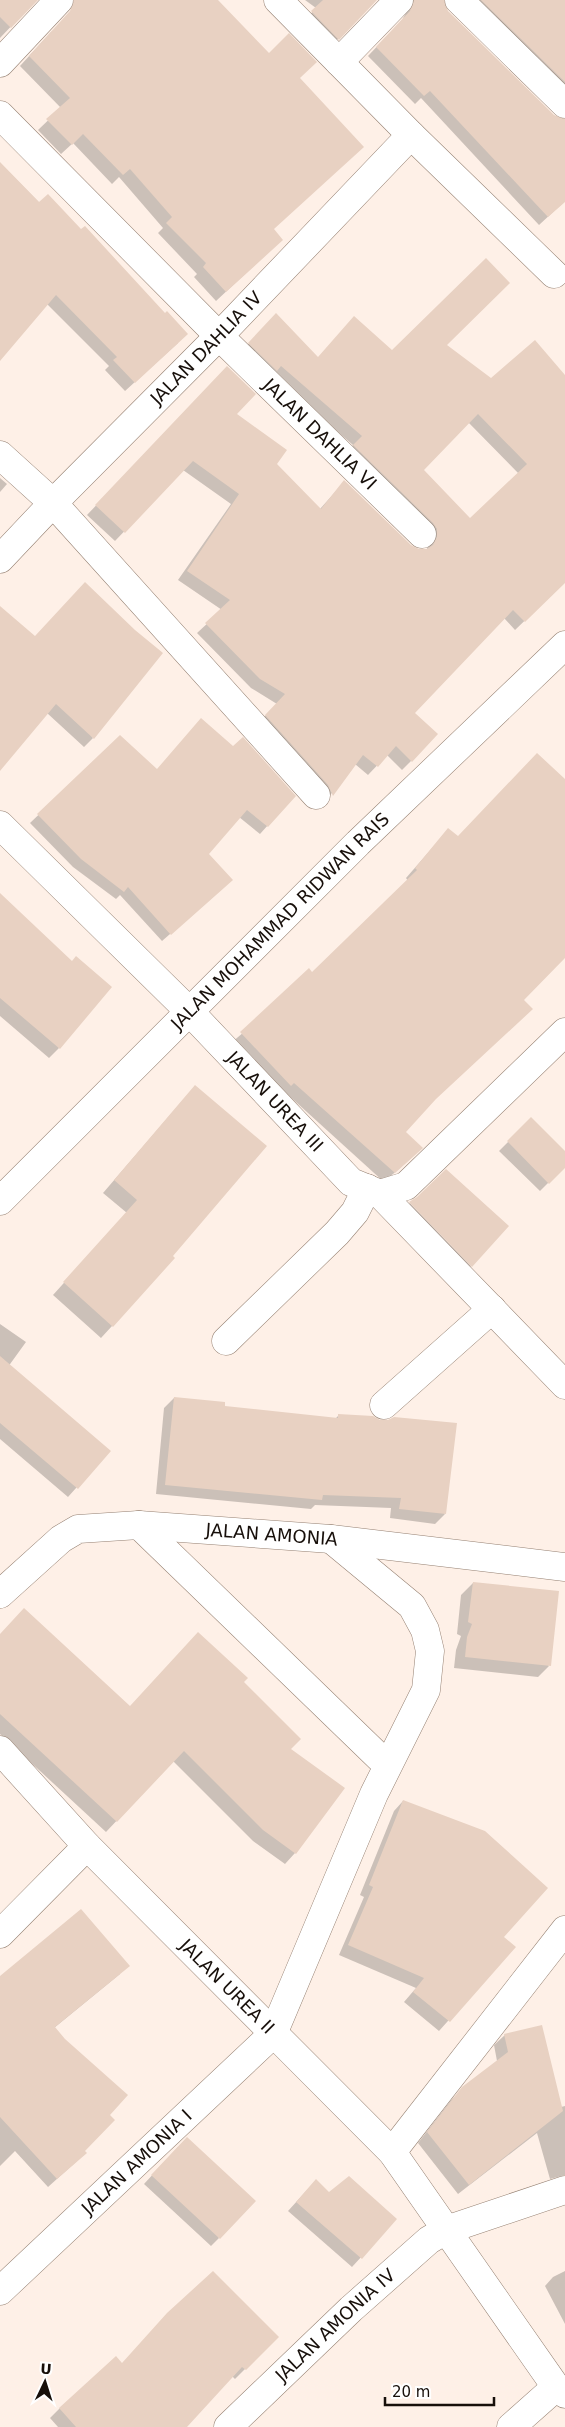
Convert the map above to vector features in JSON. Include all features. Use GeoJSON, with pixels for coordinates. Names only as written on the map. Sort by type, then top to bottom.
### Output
{"type":"FeatureCollection","features":[{"type":"Feature","properties":{"kind":"street"},"geometry":{"type":"LineString","coordinates":[[0,62],[59,0]]}},
{"type":"Feature","properties":{"kind":"street"},"geometry":{"type":"LineString","coordinates":[[278,0],[411,135],[561,275]]}},
{"type":"Feature","properties":{"kind":"street"},"geometry":{"type":"LineString","coordinates":[[339,62],[399,0]]}},
{"type":"Feature","properties":{"kind":"street"},"geometry":{"type":"LineString","coordinates":[[459,0],[565,104]]}},
{"type":"Feature","properties":{"kind":"street","name":"JALAN DAHLIA VI"},"geometry":{"type":"LineString","coordinates":[[0,115],[219,336],[422,534]]}},
{"type":"Feature","properties":{"kind":"street","name":"JALAN DAHLIA IV"},"geometry":{"type":"LineString","coordinates":[[0,560],[53,503],[219,336],[411,135]]}},
{"type":"Feature","properties":{"kind":"street"},"geometry":{"type":"LineString","coordinates":[[0,455],[53,503],[316,795]]}},
{"type":"Feature","properties":{"kind":"street","name":"JALAN MOHAMMAD RIDWAN RAIS"},"geometry":{"type":"LineString","coordinates":[[0,1200],[358,843],[565,645]]}},
{"type":"Feature","properties":{"kind":"street","name":"JALAN UREA III"},"geometry":{"type":"LineString","coordinates":[[0,825],[189,1011],[351,1182],[373,1191],[492,1309],[565,1385]]}},
{"type":"Feature","properties":{"kind":"street"},"geometry":{"type":"LineString","coordinates":[[226,1341],[337,1233],[373,1191],[406,1186],[565,1032]]}},
{"type":"Feature","properties":{"kind":"street"},"geometry":{"type":"LineString","coordinates":[[384,1405],[492,1309]]}},
{"type":"Feature","properties":{"kind":"street"},"geometry":{"type":"LineString","coordinates":[[139,1525],[387,1765]]}},
{"type":"Feature","properties":{"kind":"street","name":"JALAN AMONIA"},"geometry":{"type":"LineString","coordinates":[[0,1594],[61,1539],[78,1530],[139,1525],[331,1539],[565,1568]]}},
{"type":"Feature","properties":{"kind":"street"},"geometry":{"type":"LineString","coordinates":[[273,2034],[387,1765],[426,1690],[430,1651],[425,1630],[412,1606],[331,1539]]}},
{"type":"Feature","properties":{"kind":"street","name":"JALAN UREA II"},"geometry":{"type":"LineString","coordinates":[[0,1750],[87,1846],[392,2152],[446,2230],[553,2394]]}},
{"type":"Feature","properties":{"kind":"street"},"geometry":{"type":"LineString","coordinates":[[0,1934],[87,1846]]}},
{"type":"Feature","properties":{"kind":"street"},"geometry":{"type":"LineString","coordinates":[[392,2152],[565,1930]]}},
{"type":"Feature","properties":{"kind":"street","name":"JALAN AMONIA I"},"geometry":{"type":"LineString","coordinates":[[0,2291],[273,2034]]}},
{"type":"Feature","properties":{"kind":"street","name":"JALAN AMONIA IV"},"geometry":{"type":"LineString","coordinates":[[228,2427],[351,2309],[429,2240],[446,2230],[565,2190]]}},
{"type":"Feature","properties":{"kind":"street"},"geometry":{"type":"LineString","coordinates":[[511,2427],[553,2394]]}},
{"type":"Feature","properties":{"kind":"building"},"geometry":{"type":"Polygon","coordinates":[[[0,0],[38,0],[11,28],[0,17],[0,0]]]}},
{"type":"Feature","properties":{"kind":"building"},"geometry":{"type":"Polygon","coordinates":[[[74,0],[218,0],[269,53],[289,33],[317,62],[300,78],[364,147],[274,229],[283,240],[226,292],[203,267],[206,263],[166,223],[172,217],[130,169],[123,175],[83,134],[72,145],[46,119],[70,98],[29,56],[70,11],[74,0]]]}},
{"type":"Feature","properties":{"kind":"building"},"geometry":{"type":"Polygon","coordinates":[[[323,0],[377,0],[339,40],[311,11],[323,0]]]}},
{"type":"Feature","properties":{"kind":"building"},"geometry":{"type":"Polygon","coordinates":[[[414,0],[444,0],[448,11],[554,115],[565,119],[565,202],[548,217],[430,91],[424,96],[376,47],[410,11],[414,0]]]}},
{"type":"Feature","properties":{"kind":"building"},"geometry":{"type":"Polygon","coordinates":[[[481,0],[565,0],[565,82],[481,0]]]}},
{"type":"Feature","properties":{"kind":"building"},"geometry":{"type":"Polygon","coordinates":[[[0,162],[39,202],[48,194],[81,229],[85,226],[165,313],[167,311],[188,334],[135,383],[113,360],[117,357],[56,295],[0,361],[0,162]]]}},
{"type":"Feature","properties":{"kind":"building"},"geometry":{"type":"Polygon","coordinates":[[[486,258],[510,283],[447,345],[491,378],[535,340],[565,375],[565,583],[525,622],[513,610],[415,713],[438,734],[412,762],[396,746],[378,767],[363,755],[333,796],[328,785],[265,715],[285,694],[260,679],[205,623],[230,600],[187,571],[239,494],[193,461],[125,533],[95,505],[227,366],[256,394],[237,414],[287,450],[277,464],[321,509],[344,480],[411,545],[419,549],[427,549],[433,545],[437,537],[437,529],[353,445],[362,436],[281,366],[277,371],[248,343],[276,313],[318,357],[354,316],[392,350],[486,258]],[[478,414],[424,470],[470,518],[527,464],[478,414]]]}},
{"type":"Feature","properties":{"kind":"building"},"geometry":{"type":"Polygon","coordinates":[[[85,582],[135,630],[163,653],[94,739],[56,704],[0,771],[0,606],[35,636],[85,582]]]}},
{"type":"Feature","properties":{"kind":"building"},"geometry":{"type":"Polygon","coordinates":[[[201,718],[233,746],[243,737],[296,796],[268,827],[247,810],[209,854],[233,880],[171,935],[128,887],[124,892],[81,859],[37,814],[120,735],[157,769],[201,718]]]}},
{"type":"Feature","properties":{"kind":"building"},"geometry":{"type":"Polygon","coordinates":[[[537,753],[565,779],[565,958],[524,1000],[533,1009],[436,1099],[406,1132],[423,1148],[395,1173],[294,1083],[291,1086],[240,1032],[309,968],[312,972],[417,870],[415,868],[448,828],[458,836],[537,753]]]}},
{"type":"Feature","properties":{"kind":"building"},"geometry":{"type":"Polygon","coordinates":[[[0,893],[72,961],[76,956],[112,987],[60,1049],[0,998],[0,893]]]}},
{"type":"Feature","properties":{"kind":"building"},"geometry":{"type":"Polygon","coordinates":[[[195,1085],[267,1146],[173,1256],[175,1258],[113,1327],[63,1282],[137,1200],[114,1180],[195,1085]]]}},
{"type":"Feature","properties":{"kind":"building"},"geometry":{"type":"Polygon","coordinates":[[[531,1117],[565,1151],[565,1168],[549,1184],[507,1141],[531,1117]]]}},
{"type":"Feature","properties":{"kind":"building"},"geometry":{"type":"Polygon","coordinates":[[[446,1169],[509,1226],[472,1267],[409,1202],[417,1197],[446,1169]]]}},
{"type":"Feature","properties":{"kind":"building"},"geometry":{"type":"Polygon","coordinates":[[[0,1356],[111,1451],[78,1489],[0,1423],[0,1356]]]}},
{"type":"Feature","properties":{"kind":"building"},"geometry":{"type":"Polygon","coordinates":[[[174,1397],[225,1402],[225,1406],[338,1418],[338,1414],[373,1416],[380,1420],[388,1420],[394,1417],[457,1423],[446,1514],[399,1509],[401,1498],[323,1495],[322,1500],[165,1485],[174,1397]]]}},
{"type":"Feature","properties":{"kind":"building"},"geometry":{"type":"Polygon","coordinates":[[[473,1582],[559,1591],[551,1666],[465,1657],[467,1637],[472,1624],[468,1622],[473,1582]]]}},
{"type":"Feature","properties":{"kind":"building"},"geometry":{"type":"Polygon","coordinates":[[[24,1608],[130,1706],[198,1632],[248,1678],[244,1682],[301,1739],[291,1749],[345,1788],[296,1854],[263,1830],[184,1751],[117,1822],[0,1714],[0,1634],[24,1608]]]}},
{"type":"Feature","properties":{"kind":"building"},"geometry":{"type":"Polygon","coordinates":[[[403,1800],[485,1831],[548,1888],[504,1937],[516,1947],[450,2022],[413,1992],[424,1978],[348,1945],[373,1887],[369,1885],[403,1800]]]}},
{"type":"Feature","properties":{"kind":"building"},"geometry":{"type":"Polygon","coordinates":[[[81,1909],[130,1966],[55,2027],[65,2039],[128,2095],[110,2115],[115,2120],[85,2151],[87,2153],[57,2179],[0,2117],[0,1976],[81,1909]]]}},
{"type":"Feature","properties":{"kind":"building"},"geometry":{"type":"Polygon","coordinates":[[[542,2025],[563,2111],[469,2185],[427,2132],[462,2087],[508,2052],[504,2034],[542,2025]]]}},
{"type":"Feature","properties":{"kind":"building"},"geometry":{"type":"Polygon","coordinates":[[[187,2137],[256,2201],[220,2239],[151,2175],[187,2137]]]}},
{"type":"Feature","properties":{"kind":"building"},"geometry":{"type":"Polygon","coordinates":[[[349,2176],[397,2219],[362,2259],[296,2202],[316,2179],[329,2192],[349,2176]]]}},
{"type":"Feature","properties":{"kind":"building"},"geometry":{"type":"Polygon","coordinates":[[[213,2271],[279,2337],[246,2370],[242,2367],[187,2427],[76,2427],[59,2408],[116,2356],[122,2363],[167,2313],[213,2271]]]}}]}
